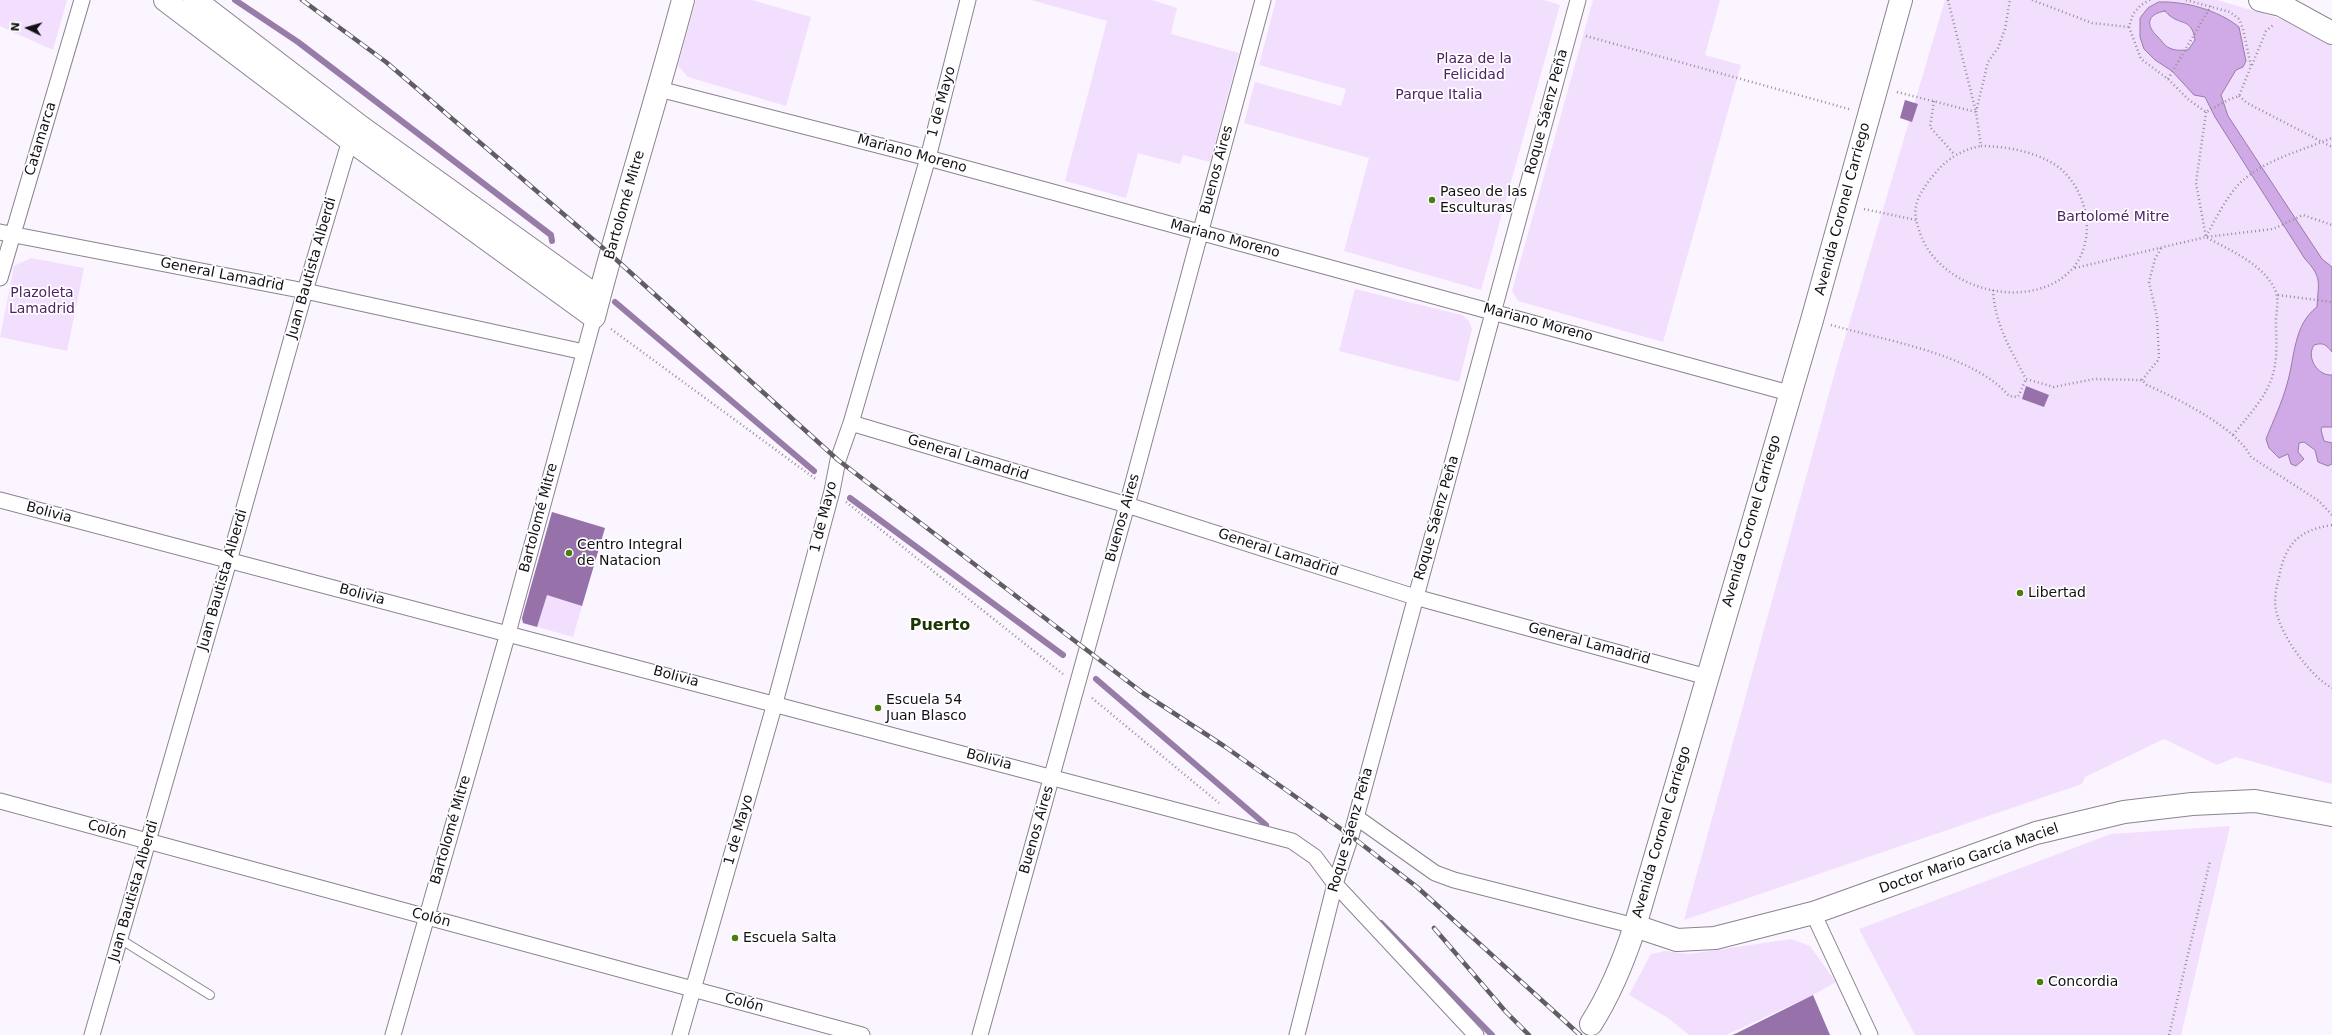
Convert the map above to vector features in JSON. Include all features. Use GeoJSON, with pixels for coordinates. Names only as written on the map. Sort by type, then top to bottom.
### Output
{"type":"FeatureCollection","features":[{"type":"Feature","properties":{"kind":"street","name":"Catamarca"},"geometry":{"type":"LineString","coordinates":[[0,278],[6,233],[82,0]]}},
{"type":"Feature","properties":{"kind":"street"},"geometry":{"type":"LineString","coordinates":[[165,0],[356,134],[597,308]]}},
{"type":"Feature","properties":{"kind":"street"},"geometry":{"type":"LineString","coordinates":[[195,0],[356,134]]}},
{"type":"Feature","properties":{"kind":"street","name":"Bartolomé Mitre"},"geometry":{"type":"LineString","coordinates":[[393,1035],[508,633],[597,308],[610,254],[659,89],[683,0]]}},
{"type":"Feature","properties":{"kind":"street","name":"1 de Mayo"},"geometry":{"type":"LineString","coordinates":[[680,1035],[775,703],[832,491],[838,460],[851,423],[928,158],[968,0]]}},
{"type":"Feature","properties":{"kind":"street","name":"Buenos Aires"},"geometry":{"type":"LineString","coordinates":[[980,1035],[1127,505],[1263,0]]}},
{"type":"Feature","properties":{"kind":"street","name":"Roque Sáenz Peña"},"geometry":{"type":"LineString","coordinates":[[1297,1035],[1335,884],[1356,817],[1415,597],[1495,311],[1578,0]]}},
{"type":"Feature","properties":{"kind":"street","name":"Avenida Coronel Carriego"},"geometry":{"type":"LineString","coordinates":[[1589,1030],[1603,1005],[1626,955],[1635,926],[1812,320],[1901,0]]}},
{"type":"Feature","properties":{"kind":"street"},"geometry":{"type":"LineString","coordinates":[[2260,0],[2281,5],[2332,33]]}},
{"type":"Feature","properties":{"kind":"street","name":"Mariano Moreno"},"geometry":{"type":"LineString","coordinates":[[659,89],[928,158],[1200,233],[1495,311],[1790,393]]}},
{"type":"Feature","properties":{"kind":"street","name":"Juan Bautista Alberdi"},"geometry":{"type":"LineString","coordinates":[[92,1035],[229,560],[304,291],[356,134]]}},
{"type":"Feature","properties":{"kind":"street","name":"General Lamadrid"},"geometry":{"type":"LineString","coordinates":[[6,233],[304,291],[584,352]]}},
{"type":"Feature","properties":{"kind":"street","name":"General Lamadrid"},"geometry":{"type":"LineString","coordinates":[[851,423],[1127,505],[1415,597],[1707,677]]}},
{"type":"Feature","properties":{"kind":"street","name":"Bolivia"},"geometry":{"type":"LineString","coordinates":[[0,500],[775,703],[1292,842],[1315,857],[1335,884],[1476,1035]]}},
{"type":"Feature","properties":{"kind":"street","name":"Colón"},"geometry":{"type":"LineString","coordinates":[[0,801],[862,1035]]}},
{"type":"Feature","properties":{"kind":"street","name":"Doctor Mario García Maciel"},"geometry":{"type":"LineString","coordinates":[[1635,926],[1677,940],[1715,938],[1813,914],[2036,833],[2124,812],[2192,804],[2255,801],[2332,815]]}},
{"type":"Feature","properties":{"kind":"street"},"geometry":{"type":"LineString","coordinates":[[1356,817],[1442,876],[1635,926]]}},
{"type":"Feature","properties":{"kind":"street"},"geometry":{"type":"LineString","coordinates":[[1813,914],[1870,1035]]}},
{"type":"Feature","properties":{"kind":"lane"},"geometry":{"type":"LineString","coordinates":[[120,939],[210,995]]}},
{"type":"Feature","properties":{"kind":"path"},"geometry":{"type":"LineString","coordinates":[[1948,0],[1976,112],[1981,146]]}},
{"type":"Feature","properties":{"kind":"path"},"geometry":{"type":"LineString","coordinates":[[1976,112],[1988,62],[1998,48],[2005,29],[2010,0]]}},
{"type":"Feature","properties":{"kind":"path"},"geometry":{"type":"LineString","coordinates":[[2032,0],[2092,23],[2129,27]]}},
{"type":"Feature","properties":{"kind":"path"},"geometry":{"type":"LineString","coordinates":[[2150,0],[2142,5],[2133,14],[2129,27],[2141,59],[2168,79],[2189,100],[2206,112]]}},
{"type":"Feature","properties":{"kind":"path"},"geometry":{"type":"LineString","coordinates":[[2186,0],[2230,12],[2239,19],[2252,66]]}},
{"type":"Feature","properties":{"kind":"path"},"geometry":{"type":"LineString","coordinates":[[2168,79],[2211,6]]}},
{"type":"Feature","properties":{"kind":"path"},"geometry":{"type":"LineString","coordinates":[[2206,112],[2239,96],[2266,31],[2292,11]]}},
{"type":"Feature","properties":{"kind":"path"},"geometry":{"type":"LineString","coordinates":[[1569,31],[1869,114]]}},
{"type":"Feature","properties":{"kind":"path"},"geometry":{"type":"LineString","coordinates":[[1877,87],[1976,112]]}},
{"type":"Feature","properties":{"kind":"path"},"geometry":{"type":"LineString","coordinates":[[2239,96],[2247,103],[2332,147]]}},
{"type":"Feature","properties":{"kind":"path"},"geometry":{"type":"LineString","coordinates":[[1934,101],[1930,126],[1955,155]]}},
{"type":"Feature","properties":{"kind":"path"},"geometry":{"type":"LineString","coordinates":[[2206,112],[2196,183],[2206,237]]}},
{"type":"Feature","properties":{"kind":"path"},"geometry":{"type":"LineString","coordinates":[[2206,237],[2230,195],[2251,174],[2263,167],[2332,138]]}},
{"type":"Feature","properties":{"kind":"path"},"geometry":{"type":"LineString","coordinates":[[1981,146],[2001,148],[2033,155],[2063,171],[2073,183],[2086,211],[2088,226],[2082,253],[2074,268],[2062,279],[2044,289],[2010,293],[1992,290],[1974,284],[1940,265],[1922,240],[1916,220],[1916,205],[1921,194],[1936,172],[1955,155],[1981,146]]}},
{"type":"Feature","properties":{"kind":"path"},"geometry":{"type":"LineString","coordinates":[[1844,204],[1916,220]]}},
{"type":"Feature","properties":{"kind":"path"},"geometry":{"type":"LineString","coordinates":[[2074,268],[2206,237],[2273,229],[2303,214],[2332,225]]}},
{"type":"Feature","properties":{"kind":"path"},"geometry":{"type":"LineString","coordinates":[[2206,237],[2245,258],[2272,284],[2278,295],[2276,354],[2273,375],[2263,395],[2233,435]]}},
{"type":"Feature","properties":{"kind":"path"},"geometry":{"type":"LineString","coordinates":[[2142,380],[2159,359],[2156,312],[2149,282],[2155,259],[2161,248]]}},
{"type":"Feature","properties":{"kind":"path"},"geometry":{"type":"LineString","coordinates":[[1992,290],[1995,315],[2026,378],[2054,387],[2094,379],[2142,380],[2147,385],[2192,407],[2233,435],[2246,446],[2251,457],[2319,501],[2332,515]]}},
{"type":"Feature","properties":{"kind":"path"},"geometry":{"type":"LineString","coordinates":[[2278,295],[2332,302]]}},
{"type":"Feature","properties":{"kind":"path"},"geometry":{"type":"LineString","coordinates":[[597,308],[832,491],[1076,685],[1222,806]]}},
{"type":"Feature","properties":{"kind":"path"},"geometry":{"type":"LineString","coordinates":[[1812,320],[1931,353],[1960,363],[1989,378],[2000,386],[2009,396],[2018,397],[2026,378]]}},
{"type":"Feature","properties":{"kind":"path"},"geometry":{"type":"LineString","coordinates":[[2332,525],[2309,531],[2290,545],[2281,567],[2275,596],[2279,621],[2295,649],[2309,669],[2322,682],[2332,688]]}},
{"type":"Feature","properties":{"kind":"path"},"geometry":{"type":"LineString","coordinates":[[2169,1035],[2210,861]]}},
{"type":"Feature","properties":{"kind":"green space"},"geometry":{"type":"Polygon","coordinates":[[[0,0],[67,0],[53,50],[0,26],[0,0]]]}},
{"type":"Feature","properties":{"kind":"green space"},"geometry":{"type":"Polygon","coordinates":[[[696,0],[752,0],[811,17],[786,106],[688,77],[678,66],[696,0]]]}},
{"type":"Feature","properties":{"kind":"green space"},"geometry":{"type":"Polygon","coordinates":[[[1031,0],[1152,0],[1177,8],[1171,34],[1239,53],[1210,162],[1183,155],[1180,164],[1138,153],[1126,198],[1065,181],[1107,21],[1031,0]]]}},
{"type":"Feature","properties":{"kind":"green space","name":"Parque Italia"},"geometry":{"type":"Polygon","coordinates":[[[1276,0],[1544,0],[1560,5],[1481,290],[1344,251],[1369,158],[1244,123],[1255,82],[1341,106],[1346,89],[1259,65],[1276,0]]]}},
{"type":"Feature","properties":{"kind":"green space"},"geometry":{"type":"Polygon","coordinates":[[[1593,0],[1720,0],[1705,55],[1741,65],[1663,342],[1518,301],[1512,291],[1593,0]]]}},
{"type":"Feature","properties":{"kind":"green space"},"geometry":{"type":"Polygon","coordinates":[[[1945,0],[2217,0],[2302,25],[2332,46],[2332,784],[2236,757],[2217,765],[2164,739],[2085,777],[2082,784],[1684,920],[1838,361],[1945,0]]]}},
{"type":"Feature","properties":{"kind":"green space","name":"Plazoleta Lamadrid"},"geometry":{"type":"Polygon","coordinates":[[[31,258],[84,268],[67,351],[0,337],[14,266],[31,258]]]}},
{"type":"Feature","properties":{"kind":"green space"},"geometry":{"type":"Polygon","coordinates":[[[1355,289],[1462,315],[1469,321],[1472,329],[1459,382],[1339,351],[1355,289]]]}},
{"type":"Feature","properties":{"kind":"green space","name":"Centro Integral de Natacion"},"geometry":{"type":"Polygon","coordinates":[[[552,512],[605,528],[573,637],[523,623],[522,618],[552,512]]]}},
{"type":"Feature","properties":{"kind":"green space","name":"Concordia"},"geometry":{"type":"Polygon","coordinates":[[[2230,826],[2181,1035],[1915,1035],[1859,929],[2111,834],[2230,826]]]}},
{"type":"Feature","properties":{"kind":"green space"},"geometry":{"type":"Polygon","coordinates":[[[1791,939],[1810,946],[1836,982],[1813,995],[1726,1035],[1689,1035],[1668,1018],[1629,995],[1651,954],[1665,951],[1689,954],[1791,939]]]}},
{"type":"Feature","properties":{"kind":"shaded area"},"geometry":{"type":"Polygon","coordinates":[[[2159,2],[2190,5],[2211,11],[2231,21],[2239,27],[2246,61],[2243,67],[2236,70],[2221,95],[2228,116],[2322,259],[2332,267],[2332,352],[2324,345],[2317,344],[2314,345],[2311,355],[2314,365],[2318,369],[2332,375],[2332,427],[2322,427],[2321,430],[2324,441],[2332,443],[2332,464],[2328,466],[2318,462],[2315,450],[2304,442],[2299,443],[2298,452],[2304,459],[2296,466],[2291,464],[2288,454],[2279,458],[2269,448],[2266,439],[2285,391],[2299,332],[2309,314],[2317,307],[2317,276],[2215,117],[2205,97],[2194,95],[2172,71],[2155,60],[2144,49],[2140,37],[2140,18],[2148,8],[2159,2]],[[2165,11],[2154,15],[2151,17],[2150,21],[2151,28],[2167,47],[2176,50],[2188,50],[2195,40],[2191,27],[2170,16],[2165,11]]]}},
{"type":"Feature","properties":{"kind":"building"},"geometry":{"type":"Polygon","coordinates":[[[1905,100],[1918,104],[1912,122],[1900,118],[1905,100]]]}},
{"type":"Feature","properties":{"kind":"building"},"geometry":{"type":"Polygon","coordinates":[[[2026,386],[2049,395],[2044,407],[2022,399],[2026,386]]]}},
{"type":"Feature","properties":{"kind":"building","name":"Centro Integral de Natacion"},"geometry":{"type":"Polygon","coordinates":[[[552,512],[605,528],[582,606],[547,595],[537,627],[523,623],[522,618],[552,512]]]}},
{"type":"Feature","properties":{"kind":"building"},"geometry":{"type":"Polygon","coordinates":[[[1813,995],[1830,1035],[1732,1035],[1737,1033],[1813,995]]]}},
{"type":"Feature","properties":{"kind":"waterway"},"geometry":{"type":"LineString","coordinates":[[235,0],[298,42],[551,235],[552,241]]}},
{"type":"Feature","properties":{"kind":"waterway"},"geometry":{"type":"LineString","coordinates":[[615,302],[814,471]]}},
{"type":"Feature","properties":{"kind":"waterway"},"geometry":{"type":"LineString","coordinates":[[850,498],[1063,655]]}},
{"type":"Feature","properties":{"kind":"waterway"},"geometry":{"type":"LineString","coordinates":[[1096,679],[1266,825]]}},
{"type":"Feature","properties":{"kind":"waterway"},"geometry":{"type":"LineString","coordinates":[[1381,923],[1492,1035]]}},
{"type":"Feature","properties":{"kind":"railway"},"geometry":{"type":"LineString","coordinates":[[302,0],[386,62],[610,254],[838,460],[1143,693],[1224,746],[1351,836],[1417,887],[1580,1035]]}},
{"type":"Feature","properties":{"kind":"railway"},"geometry":{"type":"LineString","coordinates":[[1434,928],[1506,1012],[1529,1035]]}},
{"type":"Feature","properties":{"kind":"place","name":"Paseo de las Esculturas"},"geometry":{"type":"Point","coordinates":[1432,200]}},
{"type":"Feature","properties":{"kind":"place","name":"Centro Integral de Natacion"},"geometry":{"type":"Point","coordinates":[569,553]}},
{"type":"Feature","properties":{"kind":"place","name":"Libertad"},"geometry":{"type":"Point","coordinates":[2020,593]}},
{"type":"Feature","properties":{"kind":"place","name":"Escuela 54 Juan Blasco"},"geometry":{"type":"Point","coordinates":[878,708]}},
{"type":"Feature","properties":{"kind":"place","name":"Escuela Salta"},"geometry":{"type":"Point","coordinates":[735,938]}},
{"type":"Feature","properties":{"kind":"place","name":"Concordia"},"geometry":{"type":"Point","coordinates":[2040,982]}},
{"type":"Feature","properties":{"kind":"district","name":"Puerto"},"geometry":{"type":"Point","coordinates":[940,626]}},
{"type":"Feature","properties":{"kind":"park label","name":"Plaza de la Felicidad"},"geometry":{"type":"Point","coordinates":[1474,68]}}]}
